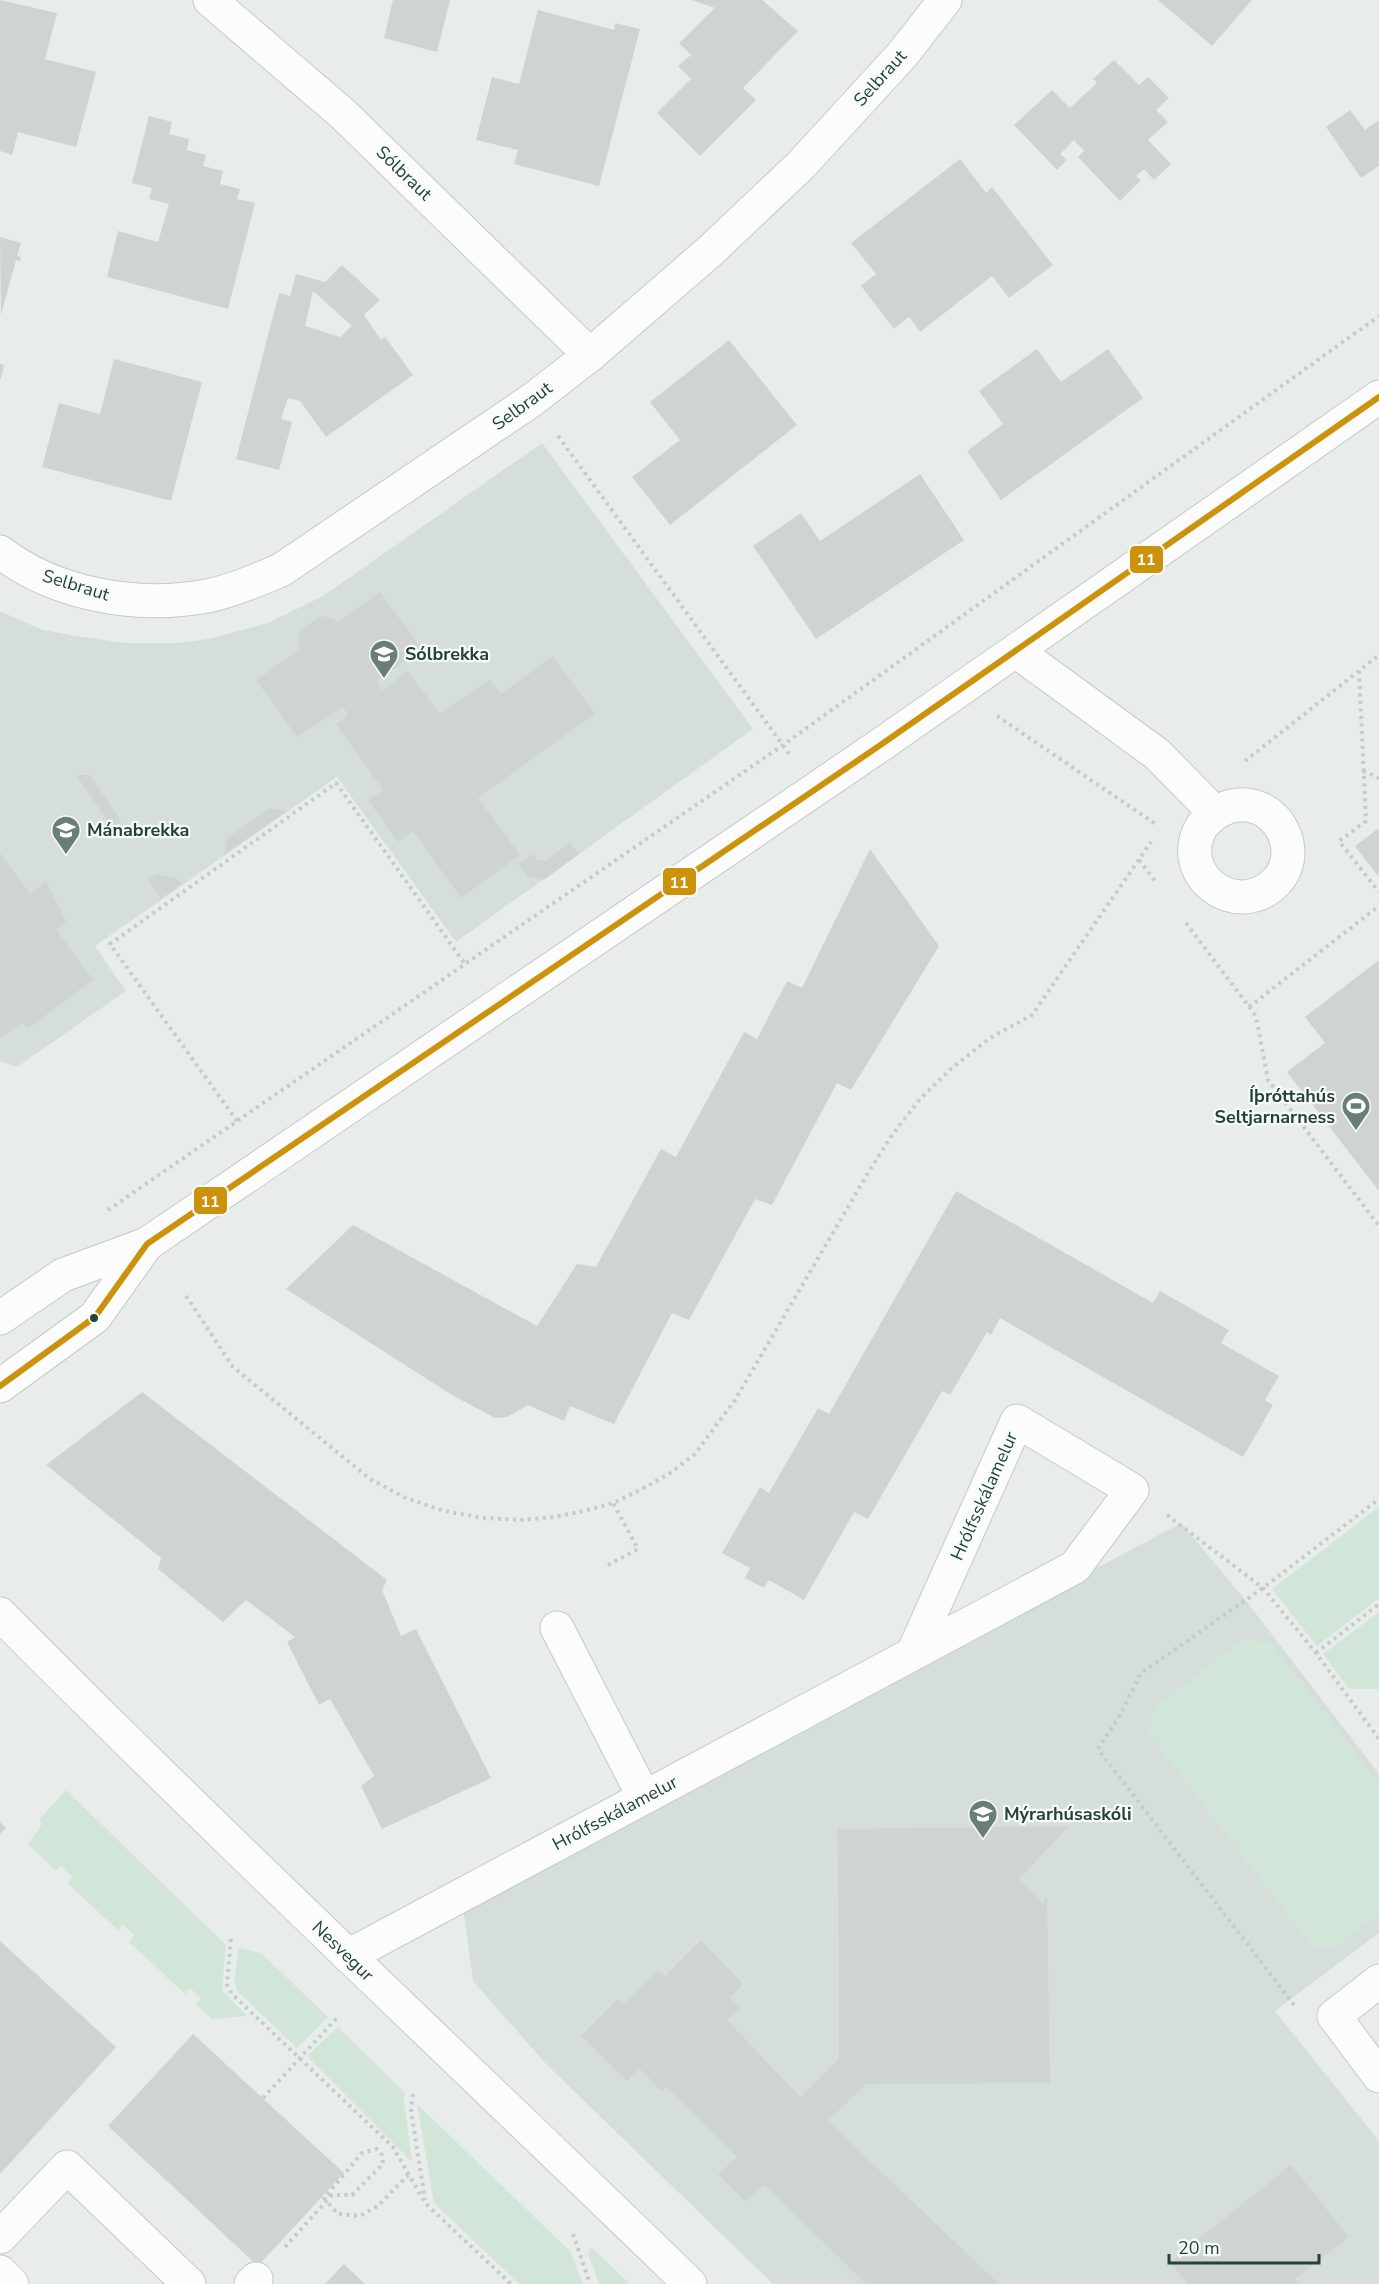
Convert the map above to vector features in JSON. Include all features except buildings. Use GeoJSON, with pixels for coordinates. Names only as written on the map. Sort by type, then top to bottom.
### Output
{"type":"FeatureCollection","features":[{"type":"Feature","properties":{"kind":"street","name":"Sólbraut"},"geometry":{"type":"LineString","coordinates":[[210,0],[343,114],[590,355]]}},
{"type":"Feature","properties":{"kind":"street","name":"Selbraut"},"geometry":{"type":"LineString","coordinates":[[0,552],[45,578],[86,592],[129,600],[168,600],[207,596],[244,585],[280,570],[532,400],[590,355],[708,252],[800,166],[902,55],[945,0]]}},
{"type":"Feature","properties":{"kind":"street"},"geometry":{"type":"LineString","coordinates":[[0,1318],[63,1275],[147,1244],[1016,651],[1379,397]]}},
{"type":"Feature","properties":{"kind":"street"},"geometry":{"type":"LineString","coordinates":[[1016,651],[1157,754],[1207,805]]}},
{"type":"Feature","properties":{"kind":"street"},"geometry":{"type":"LineString","coordinates":[[0,1386],[95,1317],[147,1244]]}},
{"type":"Feature","properties":{"kind":"street","name":"Hrólfsskálamelur"},"geometry":{"type":"LineString","coordinates":[[348,1956],[1075,1567],[1132,1490],[1017,1421],[913,1653]]}},
{"type":"Feature","properties":{"kind":"street","name":"Nesvegur"},"geometry":{"type":"LineString","coordinates":[[0,1614],[136,1751],[690,2284]]}},
{"type":"Feature","properties":{"kind":"street"},"geometry":{"type":"LineString","coordinates":[[557,1628],[644,1797]]}},
{"type":"Feature","properties":{"kind":"street"},"geometry":{"type":"LineString","coordinates":[[1379,1981],[1334,2016],[1379,2076]]}},
{"type":"Feature","properties":{"kind":"street"},"geometry":{"type":"LineString","coordinates":[[0,2237],[67,2167],[189,2284]]}},
{"type":"Feature","properties":{"kind":"street"},"geometry":{"type":"LineString","coordinates":[[0,2272],[12,2284]]}},
{"type":"Feature","properties":{"kind":"path"},"geometry":{"type":"LineString","coordinates":[[98,1216],[783,745],[1379,316]]}},
{"type":"Feature","properties":{"kind":"path"},"geometry":{"type":"LineString","coordinates":[[532,400],[796,763]]}},
{"type":"Feature","properties":{"kind":"path"},"geometry":{"type":"LineString","coordinates":[[186,1296],[233,1367],[370,1479],[406,1498],[483,1518],[523,1520],[584,1512],[613,1503],[642,1489],[670,1473],[695,1454],[735,1400],[892,1135],[920,1099],[952,1068],[990,1038],[1032,1015],[1161,828],[1207,805],[1359,670],[1379,655]]}},
{"type":"Feature","properties":{"kind":"path"},"geometry":{"type":"LineString","coordinates":[[1359,670],[1366,820],[1339,841],[1379,892]]}},
{"type":"Feature","properties":{"kind":"path"},"geometry":{"type":"LineString","coordinates":[[994,714],[1161,828]]}},
{"type":"Feature","properties":{"kind":"path"},"geometry":{"type":"LineString","coordinates":[[1363,771],[1379,778]]}},
{"type":"Feature","properties":{"kind":"path"},"geometry":{"type":"LineString","coordinates":[[237,1121],[110,944],[336,783],[465,964]]}},
{"type":"Feature","properties":{"kind":"path"},"geometry":{"type":"LineString","coordinates":[[1139,860],[1160,888]]}},
{"type":"Feature","properties":{"kind":"path"},"geometry":{"type":"LineString","coordinates":[[1249,1007],[1379,906]]}},
{"type":"Feature","properties":{"kind":"path"},"geometry":{"type":"LineString","coordinates":[[1180,915],[1256,1016],[1268,1080],[1379,1226]]}},
{"type":"Feature","properties":{"kind":"path"},"geometry":{"type":"LineString","coordinates":[[1132,1490],[1263,1588],[1316,1653],[1379,1739]]}},
{"type":"Feature","properties":{"kind":"path"},"geometry":{"type":"LineString","coordinates":[[1334,2016],[1302,2016],[1098,1749],[1120,1715],[1142,1673],[1263,1588],[1379,1499]]}},
{"type":"Feature","properties":{"kind":"path"},"geometry":{"type":"LineString","coordinates":[[608,1565],[638,1549],[613,1503]]}},
{"type":"Feature","properties":{"kind":"path"},"geometry":{"type":"LineString","coordinates":[[1316,1653],[1379,1604]]}},
{"type":"Feature","properties":{"kind":"path"},"geometry":{"type":"LineString","coordinates":[[231,1939],[227,1985],[232,1994],[393,2147],[425,2204],[511,2284]]}},
{"type":"Feature","properties":{"kind":"path"},"geometry":{"type":"LineString","coordinates":[[263,2098],[337,2018]]}},
{"type":"Feature","properties":{"kind":"path"},"geometry":{"type":"LineString","coordinates":[[413,2094],[411,2110],[425,2204]]}},
{"type":"Feature","properties":{"kind":"path"},"geometry":{"type":"LineString","coordinates":[[254,2281],[324,2204],[332,2195],[352,2195],[383,2164],[382,2154],[377,2149],[363,2153],[324,2198],[331,2206],[338,2214],[360,2216],[378,2206],[408,2175]]}},
{"type":"Feature","properties":{"kind":"path"},"geometry":{"type":"LineString","coordinates":[[572,2230],[590,2284]]}},
{"type":"Feature","properties":{"kind":"shaded area","name":"Sólbrekka"},"geometry":{"type":"Polygon","coordinates":[[[542,443],[753,729],[456,942],[337,777],[95,946],[126,991],[17,1067],[0,1061],[0,611],[40,629],[126,643],[177,643],[208,639],[268,623],[323,596],[542,443]]]}},
{"type":"Feature","properties":{"kind":"shaded area","name":"Mýrarhúsaskóli"},"geometry":{"type":"Polygon","coordinates":[[[1181,1523],[1247,1602],[1379,1774],[1379,1933],[1275,2011],[1379,2141],[1379,2284],[773,2284],[546,2064],[473,1981],[463,1907],[1181,1523]]]}},
{"type":"Feature","properties":{"kind":"green space"},"geometry":{"type":"Polygon","coordinates":[[[1379,1507],[1379,1598],[1317,1646],[1272,1589],[1379,1507]]]}},
{"type":"Feature","properties":{"kind":"green space"},"geometry":{"type":"Polygon","coordinates":[[[1379,1612],[1379,1689],[1349,1689],[1323,1654],[1379,1612]]]}},
{"type":"Feature","properties":{"kind":"green space"},"geometry":{"type":"Polygon","coordinates":[[[1243,1640],[1271,1643],[1379,1784],[1379,1913],[1336,1946],[1312,1946],[1150,1735],[1154,1708],[1243,1640]]]}},
{"type":"Feature","properties":{"kind":"green space"},"geometry":{"type":"Polygon","coordinates":[[[66,1790],[226,1945],[222,1990],[247,2016],[212,2019],[196,2004],[201,1998],[190,1988],[185,1994],[129,1942],[134,1935],[123,1925],[118,1930],[67,1883],[72,1877],[61,1866],[56,1871],[28,1844],[41,1826],[40,1819],[66,1790]]]}},
{"type":"Feature","properties":{"kind":"green space"},"geometry":{"type":"Polygon","coordinates":[[[239,1948],[261,1953],[328,2017],[297,2048],[237,1991],[234,1981],[239,1948]]]}},
{"type":"Feature","properties":{"kind":"green space"},"geometry":{"type":"Polygon","coordinates":[[[338,2027],[405,2093],[412,2162],[307,2056],[338,2027]]]}},
{"type":"Feature","properties":{"kind":"green space"},"geometry":{"type":"Polygon","coordinates":[[[417,2104],[571,2252],[583,2284],[519,2284],[434,2203],[417,2104]]]}},
{"type":"Feature","properties":{"kind":"green space"},"geometry":{"type":"Polygon","coordinates":[[[591,2247],[630,2284],[599,2284],[588,2253],[591,2247]]]}},
{"type":"Feature","properties":{"kind":"transit line","name":"11"},"geometry":{"type":"LineString","coordinates":[[0,1386],[95,1317],[147,1244],[879,746],[1379,397]]}},
{"type":"Feature","properties":{"kind":"place","name":"Sólbrekka"},"geometry":{"type":"Point","coordinates":[384,680]}},
{"type":"Feature","properties":{"kind":"place","name":"Mánabrekka"},"geometry":{"type":"Point","coordinates":[66,856]}},
{"type":"Feature","properties":{"kind":"place","name":"Íþróttahús Seltjarnarness"},"geometry":{"type":"Point","coordinates":[1356,1132]}},
{"type":"Feature","properties":{"kind":"place","name":"Mýrarhúsaskóli"},"geometry":{"type":"Point","coordinates":[983,1840]}}]}
